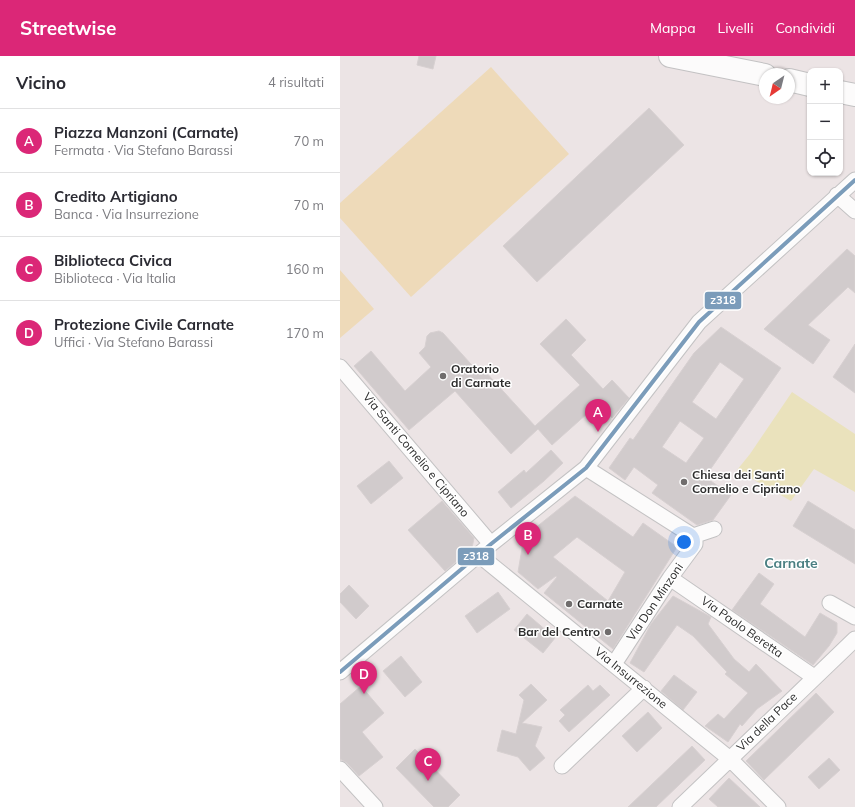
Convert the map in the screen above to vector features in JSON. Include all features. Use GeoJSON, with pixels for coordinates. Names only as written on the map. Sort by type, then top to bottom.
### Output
{"type":"FeatureCollection","features":[{"type":"Feature","properties":{"kind":"main road"},"geometry":{"type":"LineString","coordinates":[[670,56],[759,74]]}},
{"type":"Feature","properties":{"kind":"main road"},"geometry":{"type":"LineString","coordinates":[[795,81],[807,84]]}},
{"type":"Feature","properties":{"kind":"main road"},"geometry":{"type":"LineString","coordinates":[[843,93],[855,95]]}},
{"type":"Feature","properties":{"kind":"street"},"geometry":{"type":"LineString","coordinates":[[340,672],[491,544],[586,468],[699,322],[855,180]]}},
{"type":"Feature","properties":{"kind":"street"},"geometry":{"type":"LineString","coordinates":[[837,195],[855,211]]}},
{"type":"Feature","properties":{"kind":"street","name":"Via Santi Cornelio e Cipriano"},"geometry":{"type":"LineString","coordinates":[[340,366],[491,544]]}},
{"type":"Feature","properties":{"kind":"street"},"geometry":{"type":"LineString","coordinates":[[586,468],[694,538],[714,529]]}},
{"type":"Feature","properties":{"kind":"street","name":"Via Don Minzoni"},"geometry":{"type":"LineString","coordinates":[[614,664],[670,578],[695,544],[694,538]]}},
{"type":"Feature","properties":{"kind":"street","name":"Via Insurrezione"},"geometry":{"type":"LineString","coordinates":[[479,555],[730,759],[778,807]]}},
{"type":"Feature","properties":{"kind":"street","name":"Via Paolo Beretta"},"geometry":{"type":"LineString","coordinates":[[670,578],[814,677]]}},
{"type":"Feature","properties":{"kind":"street"},"geometry":{"type":"LineString","coordinates":[[830,603],[855,617]]}},
{"type":"Feature","properties":{"kind":"street","name":"Via della Pace"},"geometry":{"type":"LineString","coordinates":[[680,807],[855,639]]}},
{"type":"Feature","properties":{"kind":"street"},"geometry":{"type":"LineString","coordinates":[[562,766],[644,688]]}},
{"type":"Feature","properties":{"kind":"street"},"geometry":{"type":"LineString","coordinates":[[340,769],[375,807]]}},
{"type":"Feature","properties":{"kind":"shaded area"},"geometry":{"type":"Polygon","coordinates":[[[491,67],[569,154],[411,297],[340,218],[340,203],[491,67]]]}},
{"type":"Feature","properties":{"kind":"shaded area"},"geometry":{"type":"Polygon","coordinates":[[[340,270],[374,309],[340,338],[340,270]]]}},
{"type":"Feature","properties":{"kind":"shaded area"},"geometry":{"type":"Polygon","coordinates":[[[792,392],[855,434],[855,492],[814,469],[791,501],[737,470],[750,454],[792,392]]]}},
{"type":"Feature","properties":{"kind":"building"},"geometry":{"type":"Polygon","coordinates":[[[419,56],[436,56],[433,69],[417,65],[419,56]]]}},
{"type":"Feature","properties":{"kind":"building"},"geometry":{"type":"Polygon","coordinates":[[[649,108],[684,145],[537,282],[503,246],[649,108]]]}},
{"type":"Feature","properties":{"kind":"building"},"geometry":{"type":"Polygon","coordinates":[[[847,249],[855,256],[855,293],[848,287],[808,325],[830,340],[813,364],[764,329],[847,249]]]}},
{"type":"Feature","properties":{"kind":"building"},"geometry":{"type":"Polygon","coordinates":[[[566,319],[586,340],[571,355],[603,389],[612,380],[629,398],[612,418],[598,404],[552,445],[538,429],[511,454],[455,391],[409,430],[354,366],[371,351],[405,391],[431,367],[419,353],[425,347],[427,336],[430,333],[439,331],[443,333],[479,373],[483,369],[535,426],[580,385],[540,344],[566,319]]]}},
{"type":"Feature","properties":{"kind":"building"},"geometry":{"type":"Polygon","coordinates":[[[721,327],[781,368],[705,477],[731,495],[713,520],[697,525],[652,493],[658,485],[634,467],[625,480],[609,468],[630,438],[633,440],[694,353],[721,327]],[[720,362],[692,402],[716,419],[744,379],[720,362]],[[680,421],[662,447],[686,463],[704,438],[680,421]]]}},
{"type":"Feature","properties":{"kind":"building"},"geometry":{"type":"Polygon","coordinates":[[[855,344],[855,393],[833,377],[855,344]]]}},
{"type":"Feature","properties":{"kind":"building"},"geometry":{"type":"Polygon","coordinates":[[[551,450],[563,463],[511,508],[498,492],[524,470],[526,473],[551,450]]]}},
{"type":"Feature","properties":{"kind":"building"},"geometry":{"type":"Polygon","coordinates":[[[389,461],[403,478],[371,504],[357,486],[389,461]]]}},
{"type":"Feature","properties":{"kind":"building"},"geometry":{"type":"Polygon","coordinates":[[[575,496],[633,537],[643,523],[677,547],[613,649],[544,593],[557,577],[556,576],[538,589],[518,572],[524,537],[575,496]],[[577,537],[553,557],[608,601],[625,572],[577,537]]]}},
{"type":"Feature","properties":{"kind":"building"},"geometry":{"type":"Polygon","coordinates":[[[442,501],[474,538],[472,548],[445,571],[408,530],[442,501]]]}},
{"type":"Feature","properties":{"kind":"building"},"geometry":{"type":"Polygon","coordinates":[[[808,501],[855,530],[855,564],[793,526],[808,501]]]}},
{"type":"Feature","properties":{"kind":"building"},"geometry":{"type":"Polygon","coordinates":[[[759,573],[774,584],[760,604],[805,637],[820,613],[837,623],[837,633],[829,646],[813,665],[732,610],[759,573]]]}},
{"type":"Feature","properties":{"kind":"building"},"geometry":{"type":"Polygon","coordinates":[[[349,585],[369,606],[356,619],[340,602],[340,594],[349,585]]]}},
{"type":"Feature","properties":{"kind":"building"},"geometry":{"type":"Polygon","coordinates":[[[498,592],[510,609],[477,633],[465,616],[498,592]]]}},
{"type":"Feature","properties":{"kind":"building"},"geometry":{"type":"Polygon","coordinates":[[[673,596],[711,617],[708,624],[734,659],[749,672],[756,664],[782,691],[757,709],[742,726],[740,724],[728,742],[705,726],[718,714],[724,719],[748,693],[725,674],[727,672],[693,636],[677,625],[644,672],[630,663],[651,624],[673,596]]]}},
{"type":"Feature","properties":{"kind":"building"},"geometry":{"type":"Polygon","coordinates":[[[527,614],[555,638],[543,653],[514,630],[527,614]]]}},
{"type":"Feature","properties":{"kind":"building"},"geometry":{"type":"Polygon","coordinates":[[[401,656],[422,682],[405,697],[383,671],[401,656]]]}},
{"type":"Feature","properties":{"kind":"building"},"geometry":{"type":"Polygon","coordinates":[[[674,675],[697,692],[683,710],[661,691],[674,675]]]}},
{"type":"Feature","properties":{"kind":"building"},"geometry":{"type":"Polygon","coordinates":[[[531,684],[547,700],[522,723],[542,727],[535,746],[545,758],[530,771],[518,757],[497,751],[502,730],[516,734],[524,700],[519,695],[531,684]]]}},
{"type":"Feature","properties":{"kind":"building"},"geometry":{"type":"Polygon","coordinates":[[[588,685],[593,691],[600,685],[610,695],[569,732],[559,721],[565,715],[560,710],[588,685]]]}},
{"type":"Feature","properties":{"kind":"building"},"geometry":{"type":"Polygon","coordinates":[[[361,686],[384,713],[362,732],[383,757],[359,776],[347,763],[340,759],[340,704],[361,686]]]}},
{"type":"Feature","properties":{"kind":"building"},"geometry":{"type":"Polygon","coordinates":[[[816,693],[834,712],[764,780],[746,761],[816,693]]]}},
{"type":"Feature","properties":{"kind":"building"},"geometry":{"type":"Polygon","coordinates":[[[648,712],[662,728],[637,752],[622,736],[648,712]]]}},
{"type":"Feature","properties":{"kind":"building"},"geometry":{"type":"Polygon","coordinates":[[[692,746],[705,760],[656,807],[628,807],[692,746]]]}},
{"type":"Feature","properties":{"kind":"building"},"geometry":{"type":"Polygon","coordinates":[[[415,749],[460,795],[448,807],[434,807],[396,768],[415,749]]]}},
{"type":"Feature","properties":{"kind":"building"},"geometry":{"type":"Polygon","coordinates":[[[829,758],[840,770],[819,789],[808,777],[829,758]]]}},
{"type":"Feature","properties":{"kind":"building"},"geometry":{"type":"Polygon","coordinates":[[[729,778],[760,807],[718,807],[709,799],[729,778]]]}},
{"type":"Feature","properties":{"kind":"transit line","name":"z318"},"geometry":{"type":"LineString","coordinates":[[340,672],[491,544],[586,468],[699,322],[855,180]]}},
{"type":"Feature","properties":{"kind":"place","name":"Oratorio di Carnate"},"geometry":{"type":"Point","coordinates":[443,376]}},
{"type":"Feature","properties":{"kind":"place","name":"Piazza Manzoni (Carnate)"},"geometry":{"type":"Point","coordinates":[598,432]}},
{"type":"Feature","properties":{"kind":"place","name":"Chiesa dei Santi Cornelio e Cipriano"},"geometry":{"type":"Point","coordinates":[684,482]}},
{"type":"Feature","properties":{"kind":"place","name":"Credito Artigiano"},"geometry":{"type":"Point","coordinates":[528,555]}},
{"type":"Feature","properties":{"kind":"place","name":"Carnate"},"geometry":{"type":"Point","coordinates":[569,604]}},
{"type":"Feature","properties":{"kind":"place","name":"Bar del Centro"},"geometry":{"type":"Point","coordinates":[608,632]}},
{"type":"Feature","properties":{"kind":"place","name":"Protezione Civile Carnate"},"geometry":{"type":"Point","coordinates":[364,694]}},
{"type":"Feature","properties":{"kind":"place","name":"Biblioteca Civica"},"geometry":{"type":"Point","coordinates":[428,781]}},
{"type":"Feature","properties":{"kind":"district","name":"Carnate"},"geometry":{"type":"Point","coordinates":[791,563]}}]}
